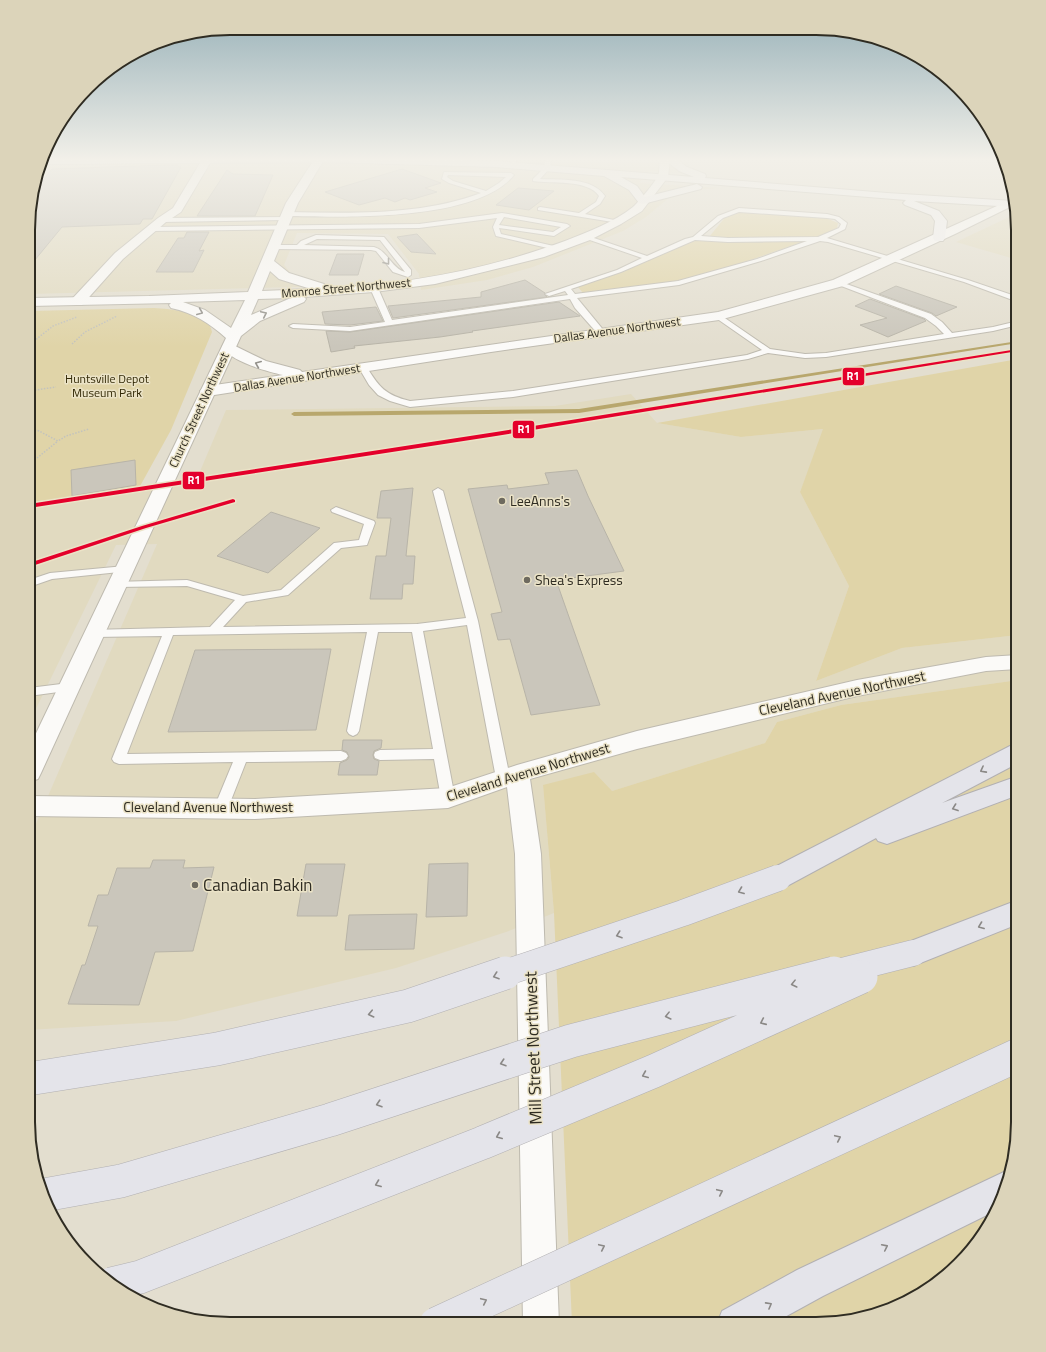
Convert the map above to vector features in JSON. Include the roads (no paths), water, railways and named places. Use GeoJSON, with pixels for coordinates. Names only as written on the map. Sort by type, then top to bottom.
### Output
{"type":"FeatureCollection","features":[{"type":"Feature","properties":{"kind":"highway"},"geometry":{"type":"LineString","coordinates":[[778,878],[1011,756]]}},
{"type":"Feature","properties":{"kind":"highway"},"geometry":{"type":"LineString","coordinates":[[35,1079],[217,1049],[408,1006],[683,914],[926,819],[1011,788]]}},
{"type":"Feature","properties":{"kind":"highway"},"geometry":{"type":"LineString","coordinates":[[119,1282],[140,1276],[482,1143],[654,1071],[913,953],[1011,915]]}},
{"type":"Feature","properties":{"kind":"highway"},"geometry":{"type":"LineString","coordinates":[[49,1194],[121,1181],[330,1120],[571,1041],[913,953]]}},
{"type":"Feature","properties":{"kind":"highway"},"geometry":{"type":"LineString","coordinates":[[451,1317],[1011,1058]]}},
{"type":"Feature","properties":{"kind":"highway"},"geometry":{"type":"LineString","coordinates":[[748,1317],[810,1283],[998,1192]]}},
{"type":"Feature","properties":{"kind":"main road"},"geometry":{"type":"LineString","coordinates":[[939,238],[941,221]]}},
{"type":"Feature","properties":{"kind":"street"},"geometry":{"type":"LineString","coordinates":[[77,302],[119,256],[161,221]]}},
{"type":"Feature","properties":{"kind":"street","name":"Church Street Northwest"},"geometry":{"type":"LineString","coordinates":[[35,760],[253,296],[285,221]]}},
{"type":"Feature","properties":{"kind":"street","name":"Dallas Avenue Northwest"},"geometry":{"type":"LineString","coordinates":[[208,392],[601,332],[719,316],[838,283],[975,221]]}},
{"type":"Feature","properties":{"kind":"street","name":"Monroe Street Northwest"},"geometry":{"type":"LineString","coordinates":[[35,302],[149,300],[329,292],[374,288],[411,279],[435,280],[533,256],[586,237],[617,222]]}},
{"type":"Feature","properties":{"kind":"street"},"geometry":{"type":"LineString","coordinates":[[267,262],[284,276],[329,292]]}},
{"type":"Feature","properties":{"kind":"street"},"geometry":{"type":"LineString","coordinates":[[231,342],[255,318],[301,299],[329,292]]}},
{"type":"Feature","properties":{"kind":"street"},"geometry":{"type":"LineString","coordinates":[[149,300],[186,307],[207,315],[245,358],[265,367],[310,376]]}},
{"type":"Feature","properties":{"kind":"street","name":"Cleveland Avenue Northwest"},"geometry":{"type":"LineString","coordinates":[[35,806],[255,809],[448,798],[510,776],[637,740],[858,688],[986,664],[1011,662]]}},
{"type":"Feature","properties":{"kind":"street","name":"Mill Street Northwest"},"geometry":{"type":"LineString","coordinates":[[510,776],[528,854],[541,1317]]}},
{"type":"Feature","properties":{"kind":"lane"},"geometry":{"type":"LineString","coordinates":[[151,229],[262,228],[282,221]]}},
{"type":"Feature","properties":{"kind":"lane"},"geometry":{"type":"LineString","coordinates":[[309,221],[419,226],[456,221]]}},
{"type":"Feature","properties":{"kind":"lane"},"geometry":{"type":"LineString","coordinates":[[497,221],[496,226],[498,235],[556,248]]}},
{"type":"Feature","properties":{"kind":"lane"},"geometry":{"type":"LineString","coordinates":[[496,226],[554,234],[567,226],[538,221]]}},
{"type":"Feature","properties":{"kind":"lane"},"geometry":{"type":"LineString","coordinates":[[612,221],[617,222]]}},
{"type":"Feature","properties":{"kind":"lane"},"geometry":{"type":"LineString","coordinates":[[696,238],[715,221]]}},
{"type":"Feature","properties":{"kind":"lane"},"geometry":{"type":"LineString","coordinates":[[293,326],[350,329],[516,304],[679,283],[722,272],[819,239],[842,229],[844,223],[841,221]]}},
{"type":"Feature","properties":{"kind":"lane"},"geometry":{"type":"LineString","coordinates":[[299,247],[303,242],[316,237],[382,238],[409,271],[411,279]]}},
{"type":"Feature","properties":{"kind":"lane"},"geometry":{"type":"LineString","coordinates":[[586,237],[648,258]]}},
{"type":"Feature","properties":{"kind":"lane"},"geometry":{"type":"LineString","coordinates":[[516,304],[568,289],[619,271],[687,240],[696,238],[728,240],[829,240],[972,283],[1011,297]]}},
{"type":"Feature","properties":{"kind":"lane"},"geometry":{"type":"LineString","coordinates":[[273,247],[368,247],[388,244]]}},
{"type":"Feature","properties":{"kind":"lane"},"geometry":{"type":"LineString","coordinates":[[368,247],[378,250],[395,271],[411,279]]}},
{"type":"Feature","properties":{"kind":"lane"},"geometry":{"type":"LineString","coordinates":[[838,283],[928,316],[939,324],[950,336]]}},
{"type":"Feature","properties":{"kind":"lane"},"geometry":{"type":"LineString","coordinates":[[374,288],[389,323]]}},
{"type":"Feature","properties":{"kind":"lane"},"geometry":{"type":"LineString","coordinates":[[568,289],[578,306],[601,332]]}},
{"type":"Feature","properties":{"kind":"lane"},"geometry":{"type":"LineString","coordinates":[[719,316],[768,351]]}},
{"type":"Feature","properties":{"kind":"lane"},"geometry":{"type":"LineString","coordinates":[[363,368],[380,394],[410,404],[514,394],[748,357],[768,351],[805,356],[826,355],[950,336],[1011,324]]}},
{"type":"Feature","properties":{"kind":"lane"},"geometry":{"type":"LineString","coordinates":[[438,491],[510,776]]}},
{"type":"Feature","properties":{"kind":"lane"},"geometry":{"type":"LineString","coordinates":[[35,582],[50,576],[121,576],[187,583],[243,599],[284,594],[338,545],[363,543],[370,523],[336,510]]}},
{"type":"Feature","properties":{"kind":"lane"},"geometry":{"type":"LineString","coordinates":[[213,631],[243,599]]}},
{"type":"Feature","properties":{"kind":"lane"},"geometry":{"type":"LineString","coordinates":[[94,633],[417,628],[472,621]]}},
{"type":"Feature","properties":{"kind":"lane"},"geometry":{"type":"LineString","coordinates":[[417,628],[448,798]]}},
{"type":"Feature","properties":{"kind":"lane"},"geometry":{"type":"LineString","coordinates":[[353,731],[373,629]]}},
{"type":"Feature","properties":{"kind":"lane"},"geometry":{"type":"LineString","coordinates":[[169,632],[119,759],[341,756]]}},
{"type":"Feature","properties":{"kind":"lane"},"geometry":{"type":"LineString","coordinates":[[35,691],[69,687]]}},
{"type":"Feature","properties":{"kind":"lane"},"geometry":{"type":"LineString","coordinates":[[380,755],[440,754]]}},
{"type":"Feature","properties":{"kind":"lane"},"geometry":{"type":"LineString","coordinates":[[221,808],[242,757]]}},
{"type":"Feature","properties":{"kind":"waterway"},"geometry":{"type":"LineString","coordinates":[[294,414],[579,411],[1011,343]]}},
{"type":"Feature","properties":{"kind":"place","name":"LeeAnns's"},"geometry":{"type":"Point","coordinates":[502,501]}},
{"type":"Feature","properties":{"kind":"place","name":"Shea's Express"},"geometry":{"type":"Point","coordinates":[527,580]}},
{"type":"Feature","properties":{"kind":"place","name":"Canadian Bakin"},"geometry":{"type":"Point","coordinates":[195,885]}},
{"type":"Feature","properties":{"kind":"park label","name":"Huntsville Depot Museum Park"},"geometry":{"type":"Point","coordinates":[107,386]}}]}
